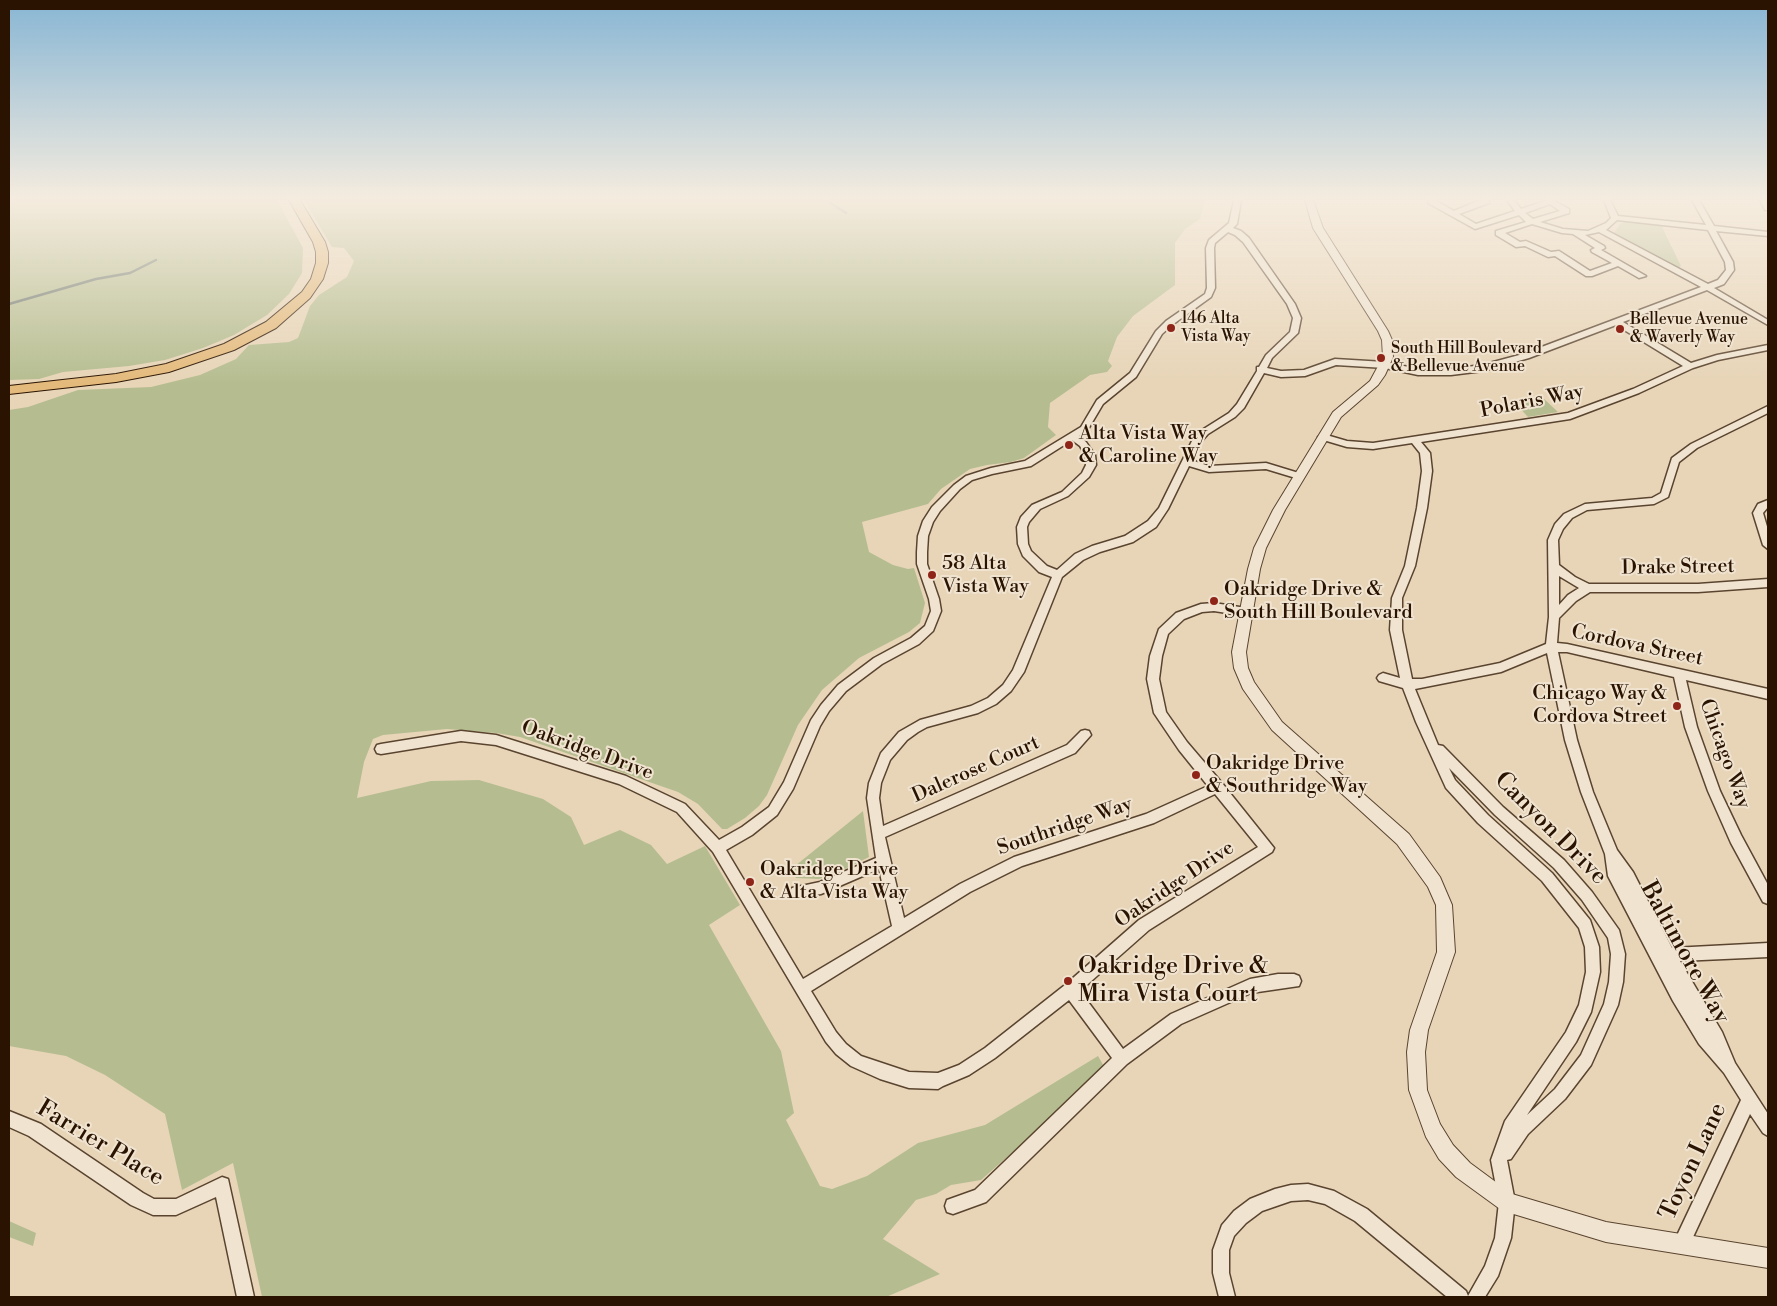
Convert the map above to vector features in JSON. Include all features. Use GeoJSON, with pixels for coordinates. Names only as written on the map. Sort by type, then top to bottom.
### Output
{"type":"FeatureCollection","features":[{"type":"Feature","properties":{"kind":"main road"},"geometry":{"type":"LineString","coordinates":[[9,390],[124,377],[169,368],[221,351],[271,325],[306,295],[317,279],[322,261]]}},
{"type":"Feature","properties":{"kind":"street"},"geometry":{"type":"LineString","coordinates":[[718,848],[761,822],[773,811],[789,785],[815,724],[825,708],[842,688],[878,660],[916,641],[929,628],[936,611],[934,599],[922,564],[922,552],[923,536],[928,521],[936,509],[957,487],[969,478],[991,471],[1028,464],[1056,445],[1084,430],[1100,402],[1133,375],[1166,326],[1208,295],[1210,288],[1210,261]]}},
{"type":"Feature","properties":{"kind":"street"},"geometry":{"type":"LineString","coordinates":[[899,928],[883,861],[873,798],[877,776],[885,757],[903,736],[914,728],[924,723],[974,710],[992,701],[1007,688],[1018,672],[1058,575],[1079,557],[1096,548],[1129,539],[1148,528],[1161,512],[1200,438],[1242,406],[1260,369],[1268,357],[1294,333],[1297,323],[1296,313],[1260,261]]}},
{"type":"Feature","properties":{"kind":"street"},"geometry":{"type":"LineString","coordinates":[[1339,261],[1382,330],[1388,349],[1385,365],[1374,382],[1338,415],[1323,436],[1279,510],[1260,548],[1239,652],[1248,684],[1277,726],[1403,839],[1434,882],[1444,905],[1446,952],[1419,1030],[1416,1052],[1418,1090],[1433,1130],[1446,1152],[1463,1170],[1507,1202],[1606,1232],[1768,1258]]}},
{"type":"Feature","properties":{"kind":"street"},"geometry":{"type":"LineString","coordinates":[[1568,261],[1589,274],[1619,263]]}},
{"type":"Feature","properties":{"kind":"street"},"geometry":{"type":"LineString","coordinates":[[1615,261],[1642,276]]}},
{"type":"Feature","properties":{"kind":"street"},"geometry":{"type":"LineString","coordinates":[[1658,261],[1768,323]]}},
{"type":"Feature","properties":{"kind":"street"},"geometry":{"type":"LineString","coordinates":[[1260,369],[1281,374],[1305,373],[1335,362],[1385,365],[1418,372],[1451,372],[1483,368],[1526,356],[1721,282],[1730,270],[1728,261]]}},
{"type":"Feature","properties":{"kind":"street"},"geometry":{"type":"LineString","coordinates":[[1616,322],[1690,366]]}},
{"type":"Feature","properties":{"kind":"street","name":"Polaris Way"},"geometry":{"type":"LineString","coordinates":[[1323,436],[1361,446],[1384,445],[1578,414],[1636,391],[1690,366],[1716,358],[1768,348]]}},
{"type":"Feature","properties":{"kind":"street","name":"Baltimore Way"},"geometry":{"type":"LineString","coordinates":[[1768,409],[1694,446],[1676,460],[1665,495],[1654,501],[1584,507],[1568,516],[1559,527],[1553,540],[1554,617],[1551,647],[1564,714],[1578,766],[1612,854],[1615,876],[1655,955],[1704,1039],[1729,1068],[1768,1128]]}},
{"type":"Feature","properties":{"kind":"street"},"geometry":{"type":"LineString","coordinates":[[1058,575],[1043,569],[1034,561],[1027,553],[1022,536],[1025,520],[1030,513],[1071,490],[1089,470],[1091,460],[1089,451],[1074,437]]}},
{"type":"Feature","properties":{"kind":"street","name":"Canyon Drive"},"geometry":{"type":"LineString","coordinates":[[1415,440],[1425,453],[1426,471],[1422,508],[1410,566],[1397,598],[1396,630],[1407,684],[1450,784],[1483,819],[1546,877],[1585,925],[1592,947],[1593,972],[1586,1007],[1571,1037],[1510,1126],[1499,1160],[1507,1202],[1503,1238],[1492,1270],[1476,1297]]}},
{"type":"Feature","properties":{"kind":"street"},"geometry":{"type":"LineString","coordinates":[[1187,462],[1209,469],[1266,466],[1299,476]]}},
{"type":"Feature","properties":{"kind":"street"},"geometry":{"type":"LineString","coordinates":[[1768,503],[1762,506],[1758,513],[1768,545]]}},
{"type":"Feature","properties":{"kind":"street","name":"Drake Street"},"geometry":{"type":"LineString","coordinates":[[1553,566],[1571,580],[1588,588],[1698,588],[1768,583]]}},
{"type":"Feature","properties":{"kind":"street"},"geometry":{"type":"LineString","coordinates":[[1554,617],[1572,598],[1588,588]]}},
{"type":"Feature","properties":{"kind":"street","name":"Oakridge Drive"},"geometry":{"type":"LineString","coordinates":[[381,749],[461,736],[496,740],[622,780],[681,808],[718,848],[801,990],[831,1037],[841,1049],[856,1061],[909,1080],[938,1081],[964,1070],[990,1053],[1070,990],[1144,925],[1267,848],[1183,746],[1160,713],[1153,679],[1156,656],[1163,632],[1180,616],[1190,611],[1207,607],[1246,612]]}},
{"type":"Feature","properties":{"kind":"street","name":"Cordova Street"},"geometry":{"type":"LineString","coordinates":[[1383,678],[1407,684],[1422,684],[1501,667],[1551,647],[1567,648],[1768,694]]}},
{"type":"Feature","properties":{"kind":"street","name":"Chicago Way"},"geometry":{"type":"LineString","coordinates":[[1679,674],[1693,733],[1714,791],[1736,839],[1768,898]]}},
{"type":"Feature","properties":{"kind":"street","name":"Dalerose Court"},"geometry":{"type":"LineString","coordinates":[[878,834],[1071,749],[1085,735]]}},
{"type":"Feature","properties":{"kind":"street","name":"Canyon Drive"},"geometry":{"type":"LineString","coordinates":[[1431,742],[1492,805],[1559,864],[1587,896],[1614,935],[1618,954],[1616,982],[1611,1005],[1586,1060],[1560,1094],[1523,1129],[1499,1160]]}},
{"type":"Feature","properties":{"kind":"street","name":"Southridge Way"},"geometry":{"type":"LineString","coordinates":[[801,990],[965,888],[1020,861],[1149,819],[1218,787]]}},
{"type":"Feature","properties":{"kind":"street","name":"Baltimore Way"},"geometry":{"type":"LineString","coordinates":[[1612,854],[1628,876],[1668,954],[1717,1037],[1729,1068]]}},
{"type":"Feature","properties":{"kind":"street"},"geometry":{"type":"LineString","coordinates":[[797,892],[821,888],[883,861]]}},
{"type":"Feature","properties":{"kind":"street"},"geometry":{"type":"LineString","coordinates":[[1668,954],[1768,950]]}},
{"type":"Feature","properties":{"kind":"street"},"geometry":{"type":"LineString","coordinates":[[953,1206],[980,1196],[1122,1059],[1176,1019],[1250,986],[1278,981],[1294,982]]}},
{"type":"Feature","properties":{"kind":"street"},"geometry":{"type":"LineString","coordinates":[[1070,990],[1122,1059]]}},
{"type":"Feature","properties":{"kind":"street","name":"Toyon Lane"},"geometry":{"type":"LineString","coordinates":[[1681,1244],[1749,1100]]}},
{"type":"Feature","properties":{"kind":"street","name":"Farrier Place"},"geometry":{"type":"LineString","coordinates":[[9,1119],[35,1130],[137,1199],[153,1207],[176,1207],[222,1186],[246,1297]]}},
{"type":"Feature","properties":{"kind":"street"},"geometry":{"type":"LineString","coordinates":[[1227,1297],[1221,1272],[1221,1250],[1228,1231],[1240,1217],[1256,1205],[1275,1196],[1308,1192],[1328,1197],[1362,1215],[1460,1297]]}},
{"type":"Feature","properties":{"kind":"green space"},"geometry":{"type":"Polygon","coordinates":[[[9,261],[302,261],[302,273],[289,294],[267,315],[234,335],[203,348],[165,360],[129,366],[63,372],[39,379],[9,380],[9,261]]]}},
{"type":"Feature","properties":{"kind":"green space"},"geometry":{"type":"Polygon","coordinates":[[[354,261],[1175,261],[1175,285],[1133,316],[1117,337],[1108,361],[1112,366],[1107,372],[1090,375],[1050,403],[1048,427],[1056,435],[1024,458],[970,469],[941,489],[928,504],[862,522],[869,552],[893,565],[908,569],[914,568],[925,603],[920,623],[909,632],[859,658],[822,690],[798,725],[767,795],[759,806],[745,818],[727,829],[722,829],[698,804],[678,792],[520,737],[496,733],[447,729],[383,735],[373,739],[364,762],[357,798],[431,781],[479,780],[543,799],[571,817],[584,845],[620,830],[651,845],[667,864],[705,846],[740,905],[709,925],[781,1051],[794,1113],[786,1120],[820,1186],[832,1189],[867,1176],[918,1143],[985,1125],[1098,1056],[1106,1070],[981,1180],[951,1185],[936,1194],[916,1200],[883,1239],[940,1274],[886,1297],[262,1297],[233,1163],[182,1190],[165,1114],[105,1075],[66,1056],[9,1046],[9,410],[28,407],[78,390],[151,387],[200,375],[236,359],[249,345],[289,342],[298,338],[310,306],[319,295],[347,277],[354,261]]]}},
{"type":"Feature","properties":{"kind":"green space"},"geometry":{"type":"Polygon","coordinates":[[[1665,261],[1679,261],[1681,266],[1678,268],[1665,261]]]}},
{"type":"Feature","properties":{"kind":"green space"},"geometry":{"type":"Polygon","coordinates":[[[1542,397],[1558,412],[1528,417],[1515,403],[1542,397]]]}},
{"type":"Feature","properties":{"kind":"green space"},"geometry":{"type":"Polygon","coordinates":[[[863,811],[869,857],[839,872],[819,879],[796,878],[790,870],[863,811]]]}},
{"type":"Feature","properties":{"kind":"green space"},"geometry":{"type":"Polygon","coordinates":[[[9,1221],[36,1233],[33,1246],[9,1237],[9,1221]]]}},
{"type":"Feature","properties":{"kind":"waterway"},"geometry":{"type":"LineString","coordinates":[[9,304],[96,279],[130,273],[154,261]]}},
{"type":"Feature","properties":{"kind":"place","name":"146 Alta Vista Way"},"geometry":{"type":"Point","coordinates":[1171,328]}},
{"type":"Feature","properties":{"kind":"place","name":"Bellevue Avenue & Waverly Way"},"geometry":{"type":"Point","coordinates":[1620,329]}},
{"type":"Feature","properties":{"kind":"place","name":"South Hill Boulevard & Bellevue Avenue"},"geometry":{"type":"Point","coordinates":[1381,358]}},
{"type":"Feature","properties":{"kind":"place","name":"Alta Vista Way & Caroline Way"},"geometry":{"type":"Point","coordinates":[1069,445]}},
{"type":"Feature","properties":{"kind":"place","name":"58 Alta Vista Way"},"geometry":{"type":"Point","coordinates":[932,575]}},
{"type":"Feature","properties":{"kind":"place","name":"Oakridge Drive & South Hill Boulevard"},"geometry":{"type":"Point","coordinates":[1214,601]}},
{"type":"Feature","properties":{"kind":"place","name":"Chicago Way & Cordova Street"},"geometry":{"type":"Point","coordinates":[1677,706]}},
{"type":"Feature","properties":{"kind":"place","name":"Oakridge Drive & Southridge Way"},"geometry":{"type":"Point","coordinates":[1196,775]}},
{"type":"Feature","properties":{"kind":"place","name":"Oakridge Drive & Alta Vista Way"},"geometry":{"type":"Point","coordinates":[750,882]}},
{"type":"Feature","properties":{"kind":"place","name":"Oakridge Drive & Mira Vista Court"},"geometry":{"type":"Point","coordinates":[1068,981]}}]}
